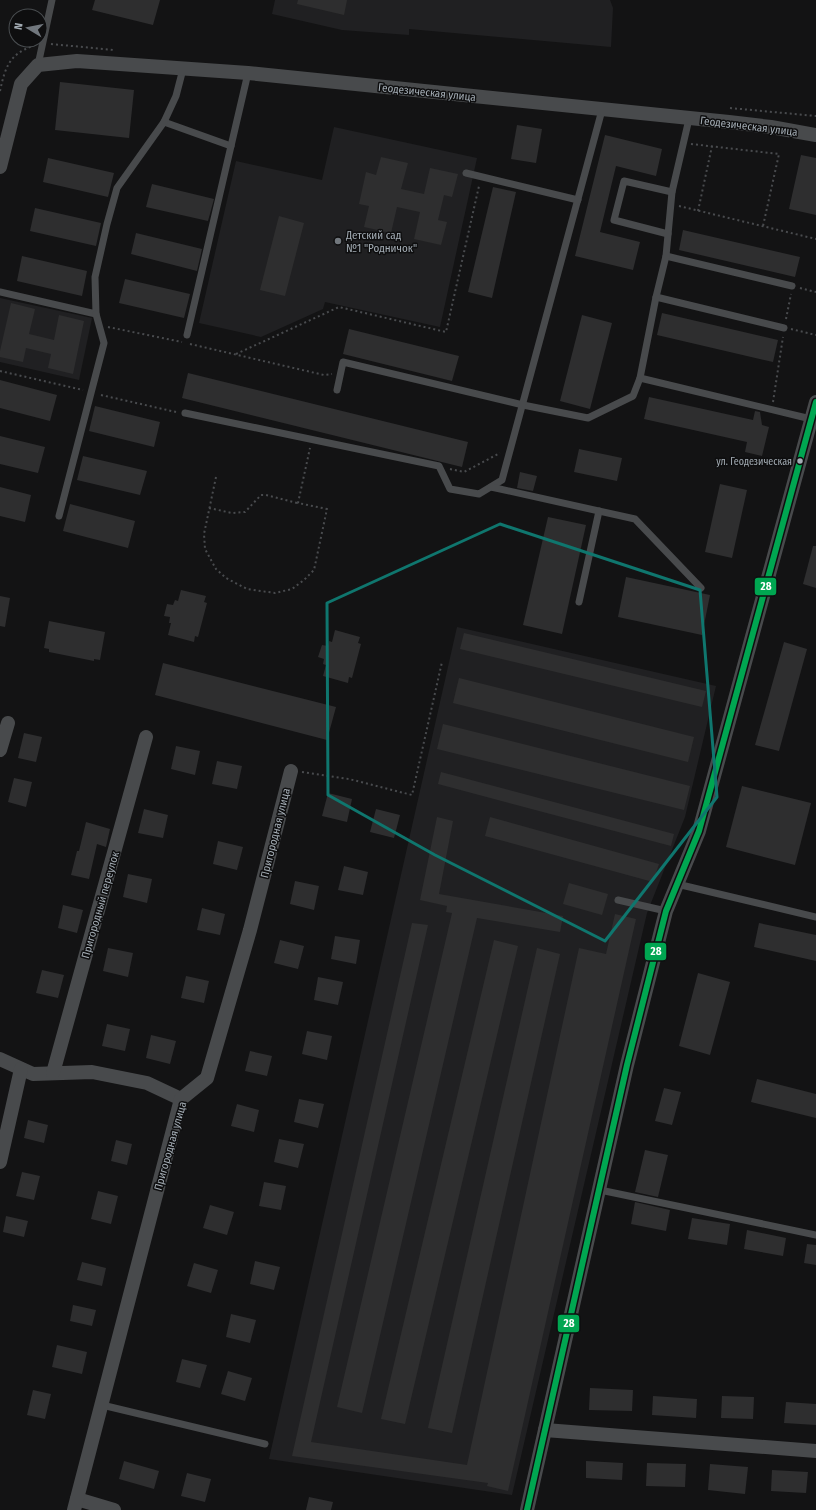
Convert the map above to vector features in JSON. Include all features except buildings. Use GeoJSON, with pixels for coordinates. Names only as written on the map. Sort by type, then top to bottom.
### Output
{"type":"FeatureCollection","features":[{"type":"Feature","properties":{"kind":"street","name":"Геодезическая улица"},"geometry":{"type":"LineString","coordinates":[[38,65],[77,61],[248,73],[771,127],[816,135]]}},
{"type":"Feature","properties":{"kind":"street"},"geometry":{"type":"LineString","coordinates":[[0,167],[21,84],[38,65]]}},
{"type":"Feature","properties":{"kind":"street"},"geometry":{"type":"LineString","coordinates":[[528,1510],[627,1066],[666,911],[699,831],[816,402]]}},
{"type":"Feature","properties":{"kind":"street"},"geometry":{"type":"LineString","coordinates":[[0,750],[8,723]]}},
{"type":"Feature","properties":{"kind":"street","name":"Пригородный переулок"},"geometry":{"type":"LineString","coordinates":[[53,1073],[146,737]]}},
{"type":"Feature","properties":{"kind":"street","name":"Пригородная улица"},"geometry":{"type":"LineString","coordinates":[[75,1504],[102,1405],[180,1099],[207,1078],[250,930],[291,771]]}},
{"type":"Feature","properties":{"kind":"street"},"geometry":{"type":"LineString","coordinates":[[0,1059],[33,1074],[92,1072],[147,1083],[180,1099]]}},
{"type":"Feature","properties":{"kind":"street"},"geometry":{"type":"LineString","coordinates":[[0,1162],[21,1069]]}},
{"type":"Feature","properties":{"kind":"street"},"geometry":{"type":"LineString","coordinates":[[545,1430],[816,1451]]}},
{"type":"Feature","properties":{"kind":"street"},"geometry":{"type":"LineString","coordinates":[[75,1504],[114,1510]]}},
{"type":"Feature","properties":{"kind":"lane"},"geometry":{"type":"LineString","coordinates":[[38,65],[52,0]]}},
{"type":"Feature","properties":{"kind":"lane"},"geometry":{"type":"LineString","coordinates":[[59,516],[104,343],[96,314],[95,277],[106,224],[117,188],[164,122],[176,96],[183,69]]}},
{"type":"Feature","properties":{"kind":"lane"},"geometry":{"type":"LineString","coordinates":[[187,335],[248,73]]}},
{"type":"Feature","properties":{"kind":"lane"},"geometry":{"type":"LineString","coordinates":[[185,413],[439,466],[450,489],[480,494],[502,480],[602,110]]}},
{"type":"Feature","properties":{"kind":"lane"},"geometry":{"type":"LineString","coordinates":[[336,390],[343,362],[523,405],[588,418],[633,396],[640,378],[656,297],[666,256],[672,192],[689,119]]}},
{"type":"Feature","properties":{"kind":"lane"},"geometry":{"type":"LineString","coordinates":[[164,122],[231,146]]}},
{"type":"Feature","properties":{"kind":"lane"},"geometry":{"type":"LineString","coordinates":[[466,173],[578,200]]}},
{"type":"Feature","properties":{"kind":"lane"},"geometry":{"type":"LineString","coordinates":[[668,234],[614,220],[624,181],[672,192]]}},
{"type":"Feature","properties":{"kind":"lane"},"geometry":{"type":"LineString","coordinates":[[666,256],[792,286]]}},
{"type":"Feature","properties":{"kind":"lane"},"geometry":{"type":"LineString","coordinates":[[0,292],[96,314]]}},
{"type":"Feature","properties":{"kind":"lane"},"geometry":{"type":"LineString","coordinates":[[656,297],[784,328]]}},
{"type":"Feature","properties":{"kind":"lane"},"geometry":{"type":"LineString","coordinates":[[640,378],[811,419]]}},
{"type":"Feature","properties":{"kind":"lane"},"geometry":{"type":"LineString","coordinates":[[491,487],[635,519],[701,588]]}},
{"type":"Feature","properties":{"kind":"lane"},"geometry":{"type":"LineString","coordinates":[[579,602],[599,511]]}},
{"type":"Feature","properties":{"kind":"lane"},"geometry":{"type":"LineString","coordinates":[[677,884],[816,917]]}},
{"type":"Feature","properties":{"kind":"lane"},"geometry":{"type":"LineString","coordinates":[[618,900],[666,911]]}},
{"type":"Feature","properties":{"kind":"lane"},"geometry":{"type":"LineString","coordinates":[[600,1190],[816,1236]]}},
{"type":"Feature","properties":{"kind":"lane"},"geometry":{"type":"LineString","coordinates":[[102,1405],[265,1444]]}},
{"type":"Feature","properties":{"kind":"path"},"geometry":{"type":"LineString","coordinates":[[683,143],[779,154],[763,226]]}},
{"type":"Feature","properties":{"kind":"path"},"geometry":{"type":"LineString","coordinates":[[698,211],[712,146]]}},
{"type":"Feature","properties":{"kind":"path"},"geometry":{"type":"LineString","coordinates":[[236,354],[339,308],[446,332],[482,176]]}},
{"type":"Feature","properties":{"kind":"path"},"geometry":{"type":"LineString","coordinates":[[671,204],[816,239]]}},
{"type":"Feature","properties":{"kind":"path"},"geometry":{"type":"LineString","coordinates":[[99,325],[182,343]]}},
{"type":"Feature","properties":{"kind":"path"},"geometry":{"type":"LineString","coordinates":[[784,328],[816,335]]}},
{"type":"Feature","properties":{"kind":"path"},"geometry":{"type":"LineString","coordinates":[[190,344],[324,375],[340,373]]}},
{"type":"Feature","properties":{"kind":"path"},"geometry":{"type":"LineString","coordinates":[[298,503],[312,440]]}},
{"type":"Feature","properties":{"kind":"path"},"geometry":{"type":"LineString","coordinates":[[439,466],[464,472],[511,448]]}},
{"type":"Feature","properties":{"kind":"path"},"geometry":{"type":"LineString","coordinates":[[209,508],[232,513],[245,512],[261,495],[266,495],[327,509],[314,570],[292,589],[275,593],[247,589],[226,578],[216,569],[205,549],[204,534],[209,508],[216,477]]}},
{"type":"Feature","properties":{"kind":"path"},"geometry":{"type":"LineString","coordinates":[[291,771],[348,778],[412,795],[442,662]]}},
{"type":"Feature","properties":{"kind":"highlighted area"},"geometry":{"type":"Polygon","coordinates":[[[500,524],[700,590],[717,797],[605,941],[435,855],[328,795],[327,603],[500,524]]]}},
{"type":"Feature","properties":{"kind":"shaded area"},"geometry":{"type":"Polygon","coordinates":[[[275,0],[610,0],[613,8],[611,47],[409,29],[409,35],[342,30],[272,14],[275,0]]]}},
{"type":"Feature","properties":{"kind":"shaded area","name":"Детский сад №1 \"Родничок\""},"geometry":{"type":"Polygon","coordinates":[[[334,127],[477,158],[440,327],[325,302],[323,309],[261,337],[199,323],[236,161],[322,180],[334,127]]]}},
{"type":"Feature","properties":{"kind":"shaded area"},"geometry":{"type":"Polygon","coordinates":[[[0,298],[92,318],[79,380],[0,362],[0,298]]]}},
{"type":"Feature","properties":{"kind":"shaded area"},"geometry":{"type":"Polygon","coordinates":[[[457,627],[716,686],[685,817],[647,913],[512,1495],[269,1459],[457,627]]]}},
{"type":"Feature","properties":{"kind":"transit line","name":"28"},"geometry":{"type":"LineString","coordinates":[[527,1510],[627,1065],[666,911],[699,831],[816,402]]}},
{"type":"Feature","properties":{"kind":"place","name":"Детский сад №1 \"Родничок\""},"geometry":{"type":"Point","coordinates":[338,241]}},
{"type":"Feature","properties":{"kind":"place","name":"ул. Геодезическая"},"geometry":{"type":"Point","coordinates":[800,461]}}]}
